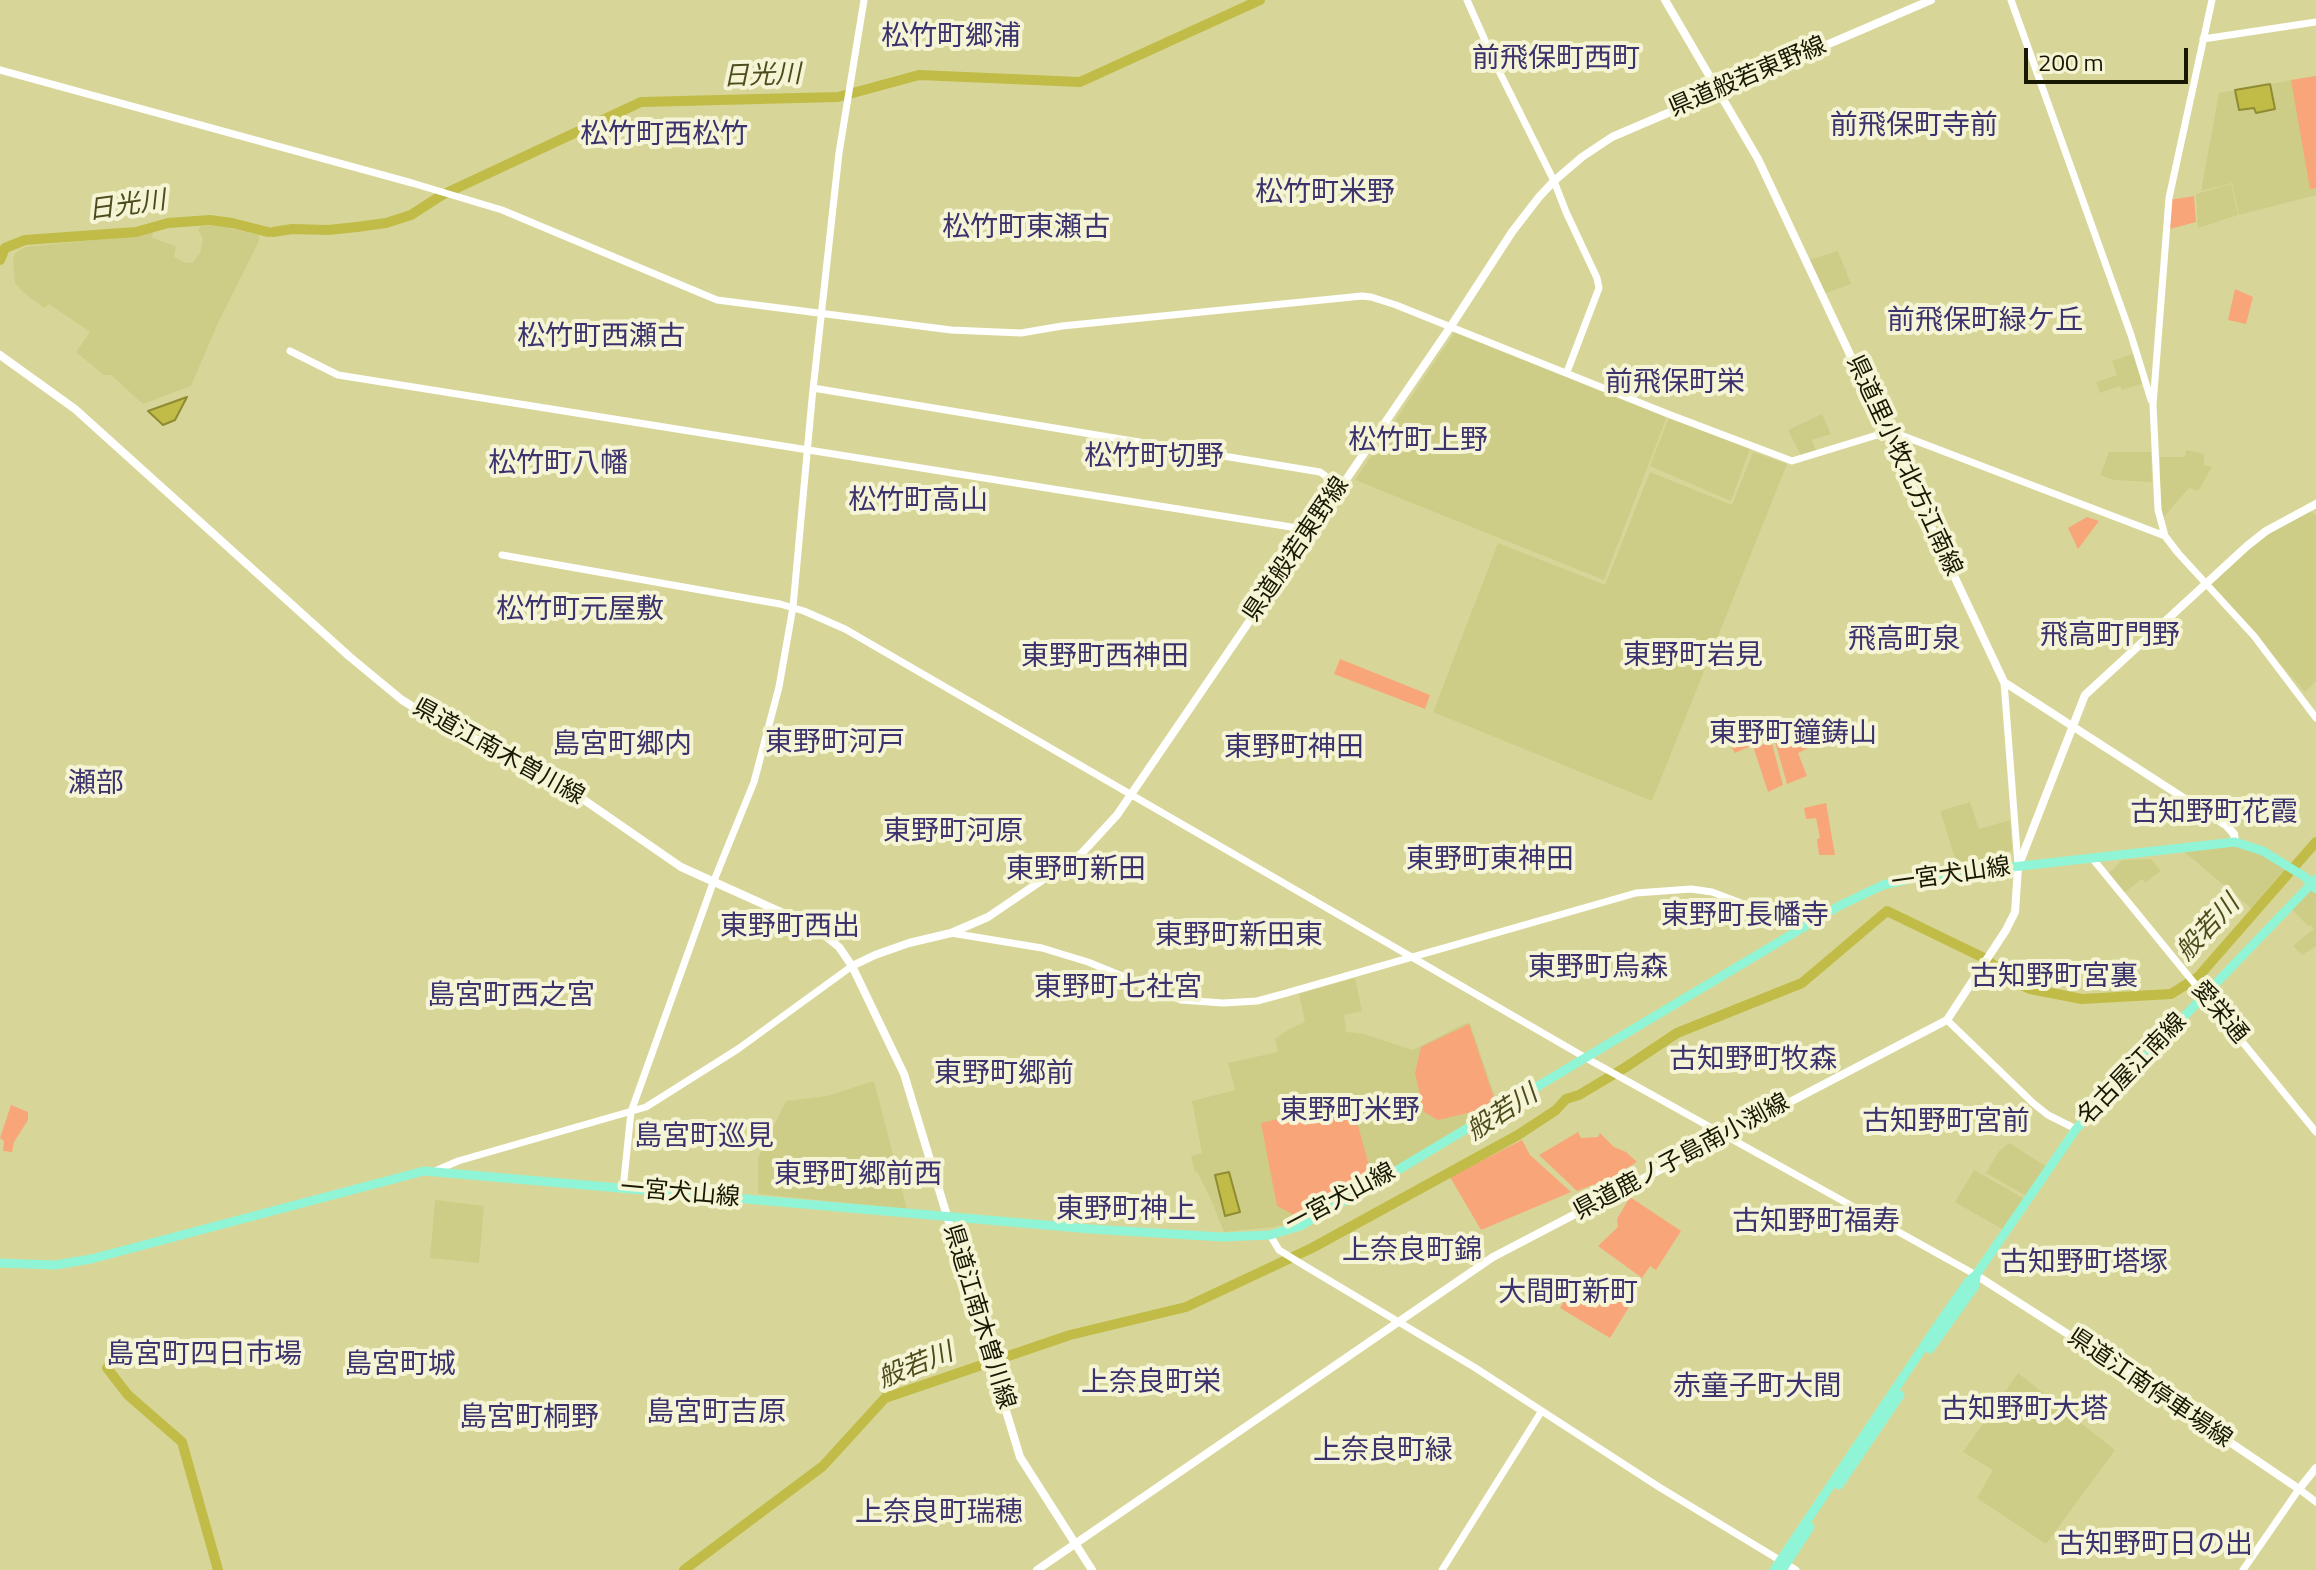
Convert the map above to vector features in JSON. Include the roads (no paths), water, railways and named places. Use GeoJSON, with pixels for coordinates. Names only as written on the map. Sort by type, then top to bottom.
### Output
{"type":"FeatureCollection","features":[{"type":"Feature","properties":{"kind":"main road","name":"県道里小牧北方江南線"},"geometry":{"type":"LineString","coordinates":[[1665,0],[1764,171],[2004,682]]}},
{"type":"Feature","properties":{"kind":"main road","name":"県道般若東野線"},"geometry":{"type":"LineString","coordinates":[[852,966],[909,943],[971,926],[1009,905],[1082,853],[1117,815],[1512,232],[1554,181],[1612,137],[1931,0]]}},
{"type":"Feature","properties":{"kind":"main road","name":"県道江南木曽川線"},"geometry":{"type":"LineString","coordinates":[[0,355],[75,409],[383,686],[423,713],[548,775],[659,853],[713,883],[814,927],[839,947],[852,966],[904,1074],[1020,1457],[1092,1570]]}},
{"type":"Feature","properties":{"kind":"main road","name":"県道鹿ノ子島南小渕線"},"geometry":{"type":"LineString","coordinates":[[1037,1570],[1493,1257],[1947,1020],[2015,912],[2018,867],[2085,695],[2266,531],[2316,504]]}},
{"type":"Feature","properties":{"kind":"main road"},"geometry":{"type":"LineString","coordinates":[[2004,682],[2229,828],[2235,842]]}},
{"type":"Feature","properties":{"kind":"main road","name":"一宮犬山線"},"geometry":{"type":"LineString","coordinates":[[0,1263],[55,1265],[91,1259],[413,1174],[433,1172],[948,1217],[1222,1237],[1270,1235],[1300,1226],[1839,906],[1883,885],[1914,878],[2235,842],[2263,851],[2315,884]]}},
{"type":"Feature","properties":{"kind":"main road","name":"名古屋江南線"},"geometry":{"type":"LineString","coordinates":[[1774,1570],[1783,1565],[1951,1307],[2076,1129],[2315,884]]}},
{"type":"Feature","properties":{"kind":"main road","name":"県道江南停車場線"},"geometry":{"type":"LineString","coordinates":[[1976,1275],[2299,1489]]}},
{"type":"Feature","properties":{"kind":"main road"},"geometry":{"type":"LineString","coordinates":[[2299,1489],[2316,1468]]}},
{"type":"Feature","properties":{"kind":"street"},"geometry":{"type":"LineString","coordinates":[[623,1189],[631,1112],[713,883],[754,782],[779,687],[793,607],[820,315],[839,153],[864,0]]}},
{"type":"Feature","properties":{"kind":"street"},"geometry":{"type":"LineString","coordinates":[[1467,0],[1554,181],[1599,288],[1567,372]]}},
{"type":"Feature","properties":{"kind":"street"},"geometry":{"type":"LineString","coordinates":[[2011,0],[2153,405]]}},
{"type":"Feature","properties":{"kind":"street"},"geometry":{"type":"LineString","coordinates":[[2212,0],[2169,198],[2153,405],[2157,501],[2165,536],[2254,636],[2316,718]]}},
{"type":"Feature","properties":{"kind":"street"},"geometry":{"type":"LineString","coordinates":[[2203,39],[2316,22]]}},
{"type":"Feature","properties":{"kind":"street"},"geometry":{"type":"LineString","coordinates":[[0,70],[448,193],[522,217],[703,295],[727,301],[951,330],[1021,333],[1062,326],[1362,296],[1451,326],[1792,461],[1887,432],[1914,439],[2165,536]]}},
{"type":"Feature","properties":{"kind":"street"},"geometry":{"type":"LineString","coordinates":[[290,351],[338,375],[1310,530]]}},
{"type":"Feature","properties":{"kind":"street"},"geometry":{"type":"LineString","coordinates":[[813,388],[1320,472],[1340,486]]}},
{"type":"Feature","properties":{"kind":"street"},"geometry":{"type":"LineString","coordinates":[[502,555],[793,607],[845,629],[1409,957],[1976,1275]]}},
{"type":"Feature","properties":{"kind":"street"},"geometry":{"type":"LineString","coordinates":[[2004,682],[2018,867]]}},
{"type":"Feature","properties":{"kind":"street","name":"愛栄通"},"geometry":{"type":"LineString","coordinates":[[2092,858],[2316,1132]]}},
{"type":"Feature","properties":{"kind":"street"},"geometry":{"type":"LineString","coordinates":[[951,933],[1042,948],[1088,962],[1189,1002],[1257,1001],[1624,896],[1667,890],[1712,892],[1806,927]]}},
{"type":"Feature","properties":{"kind":"street"},"geometry":{"type":"LineString","coordinates":[[433,1172],[458,1161],[646,1107],[727,1056],[852,966]]}},
{"type":"Feature","properties":{"kind":"street"},"geometry":{"type":"LineString","coordinates":[[1947,1020],[2033,1103],[2048,1115],[2076,1129]]}},
{"type":"Feature","properties":{"kind":"street"},"geometry":{"type":"LineString","coordinates":[[1270,1235],[1279,1250],[1474,1367],[1783,1565],[1796,1570]]}},
{"type":"Feature","properties":{"kind":"street"},"geometry":{"type":"LineString","coordinates":[[1442,1570],[1541,1412]]}},
{"type":"Feature","properties":{"kind":"street"},"geometry":{"type":"LineString","coordinates":[[2243,1570],[2299,1489],[2316,1502]]}},
{"type":"Feature","properties":{"kind":"waterway","name":"日光川"},"geometry":{"type":"LineString","coordinates":[[273,232],[357,227],[411,215],[442,195],[641,102],[838,97],[919,75],[1080,82],[1260,0]]}},
{"type":"Feature","properties":{"kind":"waterway","name":"日光川"},"geometry":{"type":"LineString","coordinates":[[0,260],[5,248],[25,240],[136,232],[168,223],[210,220],[268,232]]}},
{"type":"Feature","properties":{"kind":"waterway","name":"般若川"},"geometry":{"type":"LineString","coordinates":[[684,1570],[823,1466],[885,1398],[1070,1335],[1186,1307],[1312,1248],[1518,1135],[1556,1110],[1566,1099],[1579,1095],[1677,1033],[1802,983],[1887,911],[1984,958],[2030,989],[2082,999],[2171,994],[2198,977],[2316,842]]}},
{"type":"Feature","properties":{"kind":"waterway"},"geometry":{"type":"LineString","coordinates":[[107,1368],[128,1395],[182,1442],[218,1570]]}},
{"type":"Feature","properties":{"kind":"district","name":"松竹町郷浦"},"geometry":{"type":"Point","coordinates":[951,38]}},
{"type":"Feature","properties":{"kind":"district","name":"前飛保町西町"},"geometry":{"type":"Point","coordinates":[1556,60]}},
{"type":"Feature","properties":{"kind":"district","name":"前飛保町寺前"},"geometry":{"type":"Point","coordinates":[1914,127]}},
{"type":"Feature","properties":{"kind":"district","name":"松竹町西松竹"},"geometry":{"type":"Point","coordinates":[664,136]}},
{"type":"Feature","properties":{"kind":"district","name":"松竹町米野"},"geometry":{"type":"Point","coordinates":[1325,194]}},
{"type":"Feature","properties":{"kind":"district","name":"松竹町東瀬古"},"geometry":{"type":"Point","coordinates":[1026,229]}},
{"type":"Feature","properties":{"kind":"district","name":"前飛保町緑ケ丘"},"geometry":{"type":"Point","coordinates":[1985,322]}},
{"type":"Feature","properties":{"kind":"district","name":"松竹町西瀬古"},"geometry":{"type":"Point","coordinates":[601,338]}},
{"type":"Feature","properties":{"kind":"district","name":"前飛保町栄"},"geometry":{"type":"Point","coordinates":[1675,384]}},
{"type":"Feature","properties":{"kind":"district","name":"松竹町上野"},"geometry":{"type":"Point","coordinates":[1418,442]}},
{"type":"Feature","properties":{"kind":"district","name":"松竹町切野"},"geometry":{"type":"Point","coordinates":[1154,458]}},
{"type":"Feature","properties":{"kind":"district","name":"松竹町八幡"},"geometry":{"type":"Point","coordinates":[558,465]}},
{"type":"Feature","properties":{"kind":"district","name":"松竹町高山"},"geometry":{"type":"Point","coordinates":[918,502]}},
{"type":"Feature","properties":{"kind":"district","name":"松竹町元屋敷"},"geometry":{"type":"Point","coordinates":[580,611]}},
{"type":"Feature","properties":{"kind":"district","name":"飛高町門野"},"geometry":{"type":"Point","coordinates":[2110,637]}},
{"type":"Feature","properties":{"kind":"district","name":"飛高町泉"},"geometry":{"type":"Point","coordinates":[1904,641]}},
{"type":"Feature","properties":{"kind":"district","name":"東野町岩見"},"geometry":{"type":"Point","coordinates":[1693,657]}},
{"type":"Feature","properties":{"kind":"district","name":"東野町西神田"},"geometry":{"type":"Point","coordinates":[1105,658]}},
{"type":"Feature","properties":{"kind":"district","name":"東野町鐘鋳山"},"geometry":{"type":"Point","coordinates":[1793,735]}},
{"type":"Feature","properties":{"kind":"district","name":"東野町河戸"},"geometry":{"type":"Point","coordinates":[835,744]}},
{"type":"Feature","properties":{"kind":"district","name":"島宮町郷内"},"geometry":{"type":"Point","coordinates":[622,746]}},
{"type":"Feature","properties":{"kind":"district","name":"東野町神田"},"geometry":{"type":"Point","coordinates":[1294,749]}},
{"type":"Feature","properties":{"kind":"district","name":"瀬部"},"geometry":{"type":"Point","coordinates":[96,785]}},
{"type":"Feature","properties":{"kind":"district","name":"古知野町花霞"},"geometry":{"type":"Point","coordinates":[2214,814]}},
{"type":"Feature","properties":{"kind":"district","name":"東野町河原"},"geometry":{"type":"Point","coordinates":[953,833]}},
{"type":"Feature","properties":{"kind":"district","name":"東野町東神田"},"geometry":{"type":"Point","coordinates":[1490,861]}},
{"type":"Feature","properties":{"kind":"district","name":"東野町新田"},"geometry":{"type":"Point","coordinates":[1076,871]}},
{"type":"Feature","properties":{"kind":"district","name":"東野町長幡寺"},"geometry":{"type":"Point","coordinates":[1745,917]}},
{"type":"Feature","properties":{"kind":"district","name":"東野町西出"},"geometry":{"type":"Point","coordinates":[790,928]}},
{"type":"Feature","properties":{"kind":"district","name":"東野町新田東"},"geometry":{"type":"Point","coordinates":[1239,937]}},
{"type":"Feature","properties":{"kind":"district","name":"東野町烏森"},"geometry":{"type":"Point","coordinates":[1598,969]}},
{"type":"Feature","properties":{"kind":"district","name":"古知野町宮裏"},"geometry":{"type":"Point","coordinates":[2054,978]}},
{"type":"Feature","properties":{"kind":"district","name":"東野町七社宮"},"geometry":{"type":"Point","coordinates":[1118,989]}},
{"type":"Feature","properties":{"kind":"district","name":"島宮町西之宮"},"geometry":{"type":"Point","coordinates":[511,997]}},
{"type":"Feature","properties":{"kind":"district","name":"古知野町牧森"},"geometry":{"type":"Point","coordinates":[1753,1061]}},
{"type":"Feature","properties":{"kind":"district","name":"東野町郷前"},"geometry":{"type":"Point","coordinates":[1004,1075]}},
{"type":"Feature","properties":{"kind":"district","name":"東野町米野"},"geometry":{"type":"Point","coordinates":[1350,1112]}},
{"type":"Feature","properties":{"kind":"district","name":"古知野町宮前"},"geometry":{"type":"Point","coordinates":[1946,1123]}},
{"type":"Feature","properties":{"kind":"district","name":"島宮町巡見"},"geometry":{"type":"Point","coordinates":[704,1138]}},
{"type":"Feature","properties":{"kind":"district","name":"東野町郷前西"},"geometry":{"type":"Point","coordinates":[858,1176]}},
{"type":"Feature","properties":{"kind":"district","name":"東野町神上"},"geometry":{"type":"Point","coordinates":[1126,1211]}},
{"type":"Feature","properties":{"kind":"district","name":"古知野町福寿"},"geometry":{"type":"Point","coordinates":[1816,1223]}},
{"type":"Feature","properties":{"kind":"district","name":"上奈良町錦"},"geometry":{"type":"Point","coordinates":[1412,1252]}},
{"type":"Feature","properties":{"kind":"district","name":"古知野町塔塚"},"geometry":{"type":"Point","coordinates":[2084,1264]}},
{"type":"Feature","properties":{"kind":"district","name":"大間町新町"},"geometry":{"type":"Point","coordinates":[1568,1294]}},
{"type":"Feature","properties":{"kind":"district","name":"島宮町四日市場"},"geometry":{"type":"Point","coordinates":[204,1356]}},
{"type":"Feature","properties":{"kind":"district","name":"島宮町城"},"geometry":{"type":"Point","coordinates":[400,1366]}},
{"type":"Feature","properties":{"kind":"district","name":"上奈良町栄"},"geometry":{"type":"Point","coordinates":[1151,1384]}},
{"type":"Feature","properties":{"kind":"district","name":"赤童子町大間"},"geometry":{"type":"Point","coordinates":[1757,1388]}},
{"type":"Feature","properties":{"kind":"district","name":"古知野町大塔"},"geometry":{"type":"Point","coordinates":[2024,1411]}},
{"type":"Feature","properties":{"kind":"district","name":"島宮町吉原"},"geometry":{"type":"Point","coordinates":[716,1414]}},
{"type":"Feature","properties":{"kind":"district","name":"島宮町桐野"},"geometry":{"type":"Point","coordinates":[529,1419]}},
{"type":"Feature","properties":{"kind":"district","name":"上奈良町緑"},"geometry":{"type":"Point","coordinates":[1383,1452]}},
{"type":"Feature","properties":{"kind":"district","name":"上奈良町瑞穂"},"geometry":{"type":"Point","coordinates":[939,1514]}},
{"type":"Feature","properties":{"kind":"district","name":"古知野町日の出"},"geometry":{"type":"Point","coordinates":[2155,1546]}}]}
